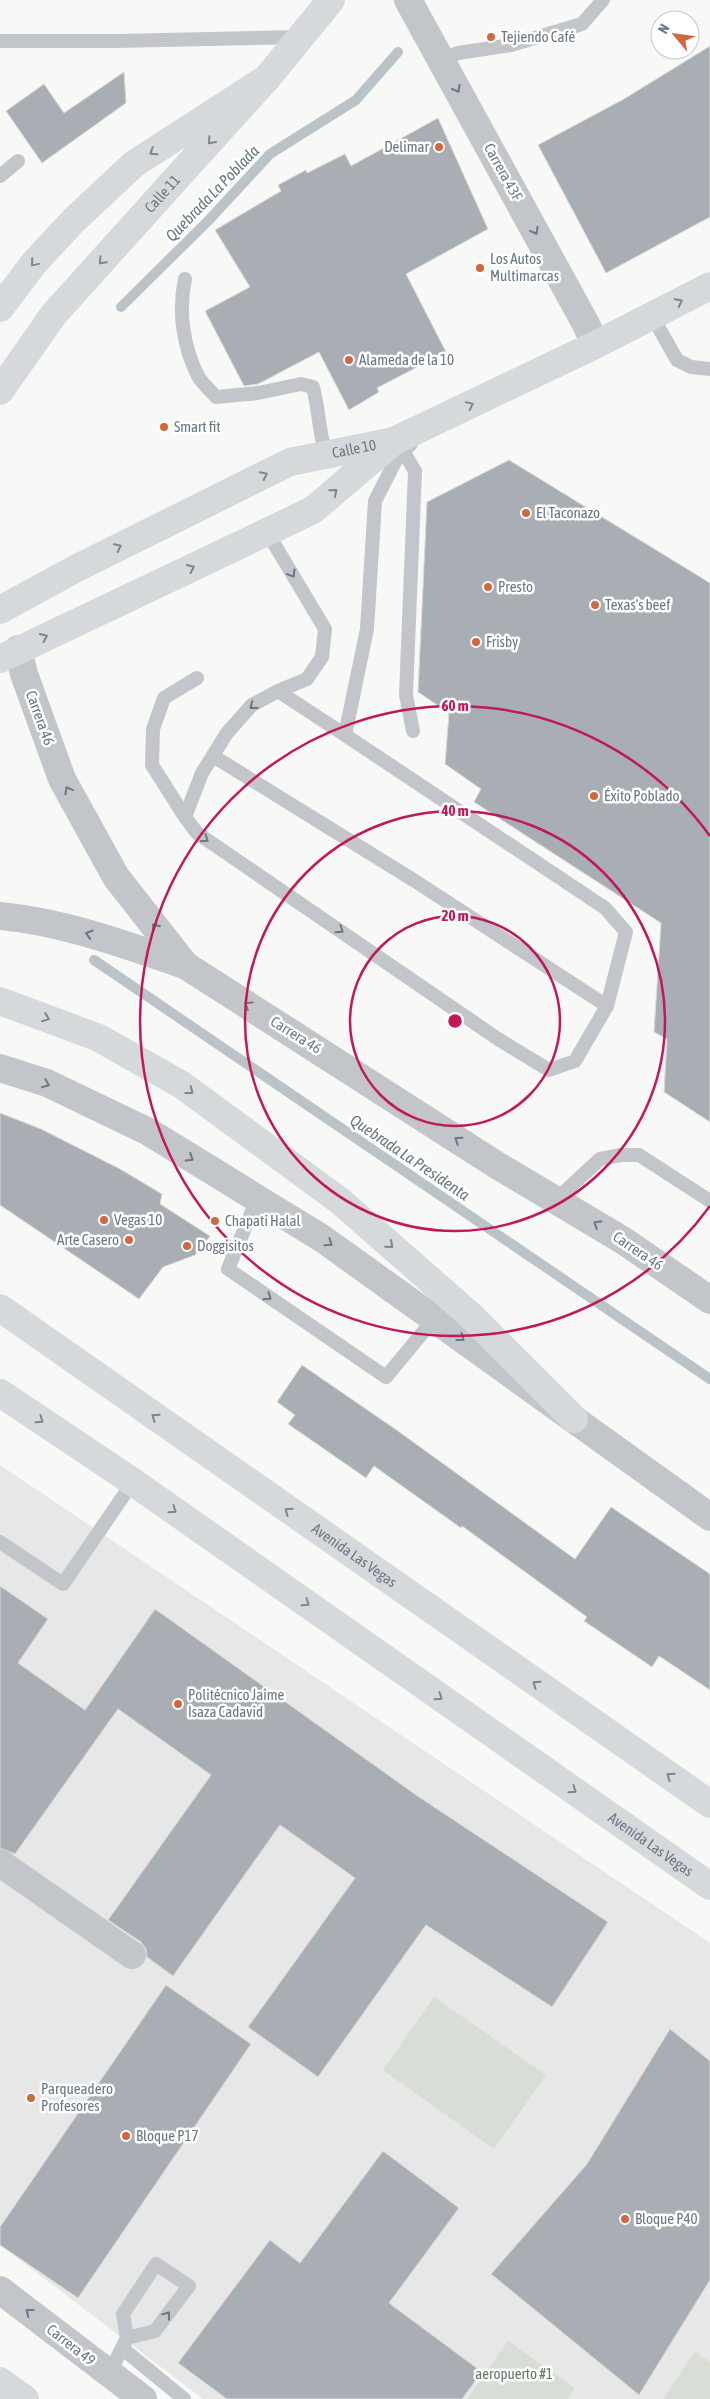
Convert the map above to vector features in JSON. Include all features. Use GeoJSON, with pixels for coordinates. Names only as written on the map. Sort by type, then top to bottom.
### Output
{"type":"FeatureCollection","features":[{"type":"Feature","properties":{"kind":"main road","name":"Calle 11"},"geometry":{"type":"LineString","coordinates":[[0,391],[54,314],[267,78],[332,0]]}},
{"type":"Feature","properties":{"kind":"main road"},"geometry":{"type":"LineString","coordinates":[[0,308],[34,263],[74,220],[134,164],[267,78]]}},
{"type":"Feature","properties":{"kind":"main road","name":"Calle 10"},"geometry":{"type":"LineString","coordinates":[[0,610],[75,569],[290,462],[326,455],[398,446],[443,418],[595,345],[710,286]]}},
{"type":"Feature","properties":{"kind":"main road"},"geometry":{"type":"LineString","coordinates":[[9,654],[313,510],[398,446]]}},
{"type":"Feature","properties":{"kind":"main road"},"geometry":{"type":"LineString","coordinates":[[0,1001],[99,1038],[182,1085],[340,1202],[470,1315],[574,1419]]}},
{"type":"Feature","properties":{"kind":"main road","name":"Avenida Las Vegas"},"geometry":{"type":"LineString","coordinates":[[0,1308],[710,1804]]}},
{"type":"Feature","properties":{"kind":"main road","name":"Avenida Las Vegas"},"geometry":{"type":"LineString","coordinates":[[0,1393],[133,1482],[710,1886]]}},
{"type":"Feature","properties":{"kind":"main road"},"geometry":{"type":"LineString","coordinates":[[0,2381],[25,2399]]}},
{"type":"Feature","properties":{"kind":"street","name":"Carrera 43F"},"geometry":{"type":"LineString","coordinates":[[408,0],[587,326],[595,345]]}},
{"type":"Feature","properties":{"kind":"street","name":"Carrera 46"},"geometry":{"type":"LineString","coordinates":[[9,654],[24,674],[62,779],[116,878],[186,965],[494,1164],[557,1199],[624,1241],[710,1300]]}},
{"type":"Feature","properties":{"kind":"street"},"geometry":{"type":"LineString","coordinates":[[0,916],[31,919],[85,932],[186,965]]}},
{"type":"Feature","properties":{"kind":"street"},"geometry":{"type":"LineString","coordinates":[[0,1068],[47,1084],[149,1132],[323,1239],[710,1517]]}},
{"type":"Feature","properties":{"kind":"street"},"geometry":{"type":"LineString","coordinates":[[0,1863],[132,1955]]}},
{"type":"Feature","properties":{"kind":"street","name":"Carrera 49"},"geometry":{"type":"LineString","coordinates":[[0,2290],[143,2399]]}},
{"type":"Feature","properties":{"kind":"lane"},"geometry":{"type":"LineString","coordinates":[[441,60],[458,53],[511,45],[582,24],[603,0]]}},
{"type":"Feature","properties":{"kind":"lane"},"geometry":{"type":"LineString","coordinates":[[0,41],[117,41],[302,36]]}},
{"type":"Feature","properties":{"kind":"lane"},"geometry":{"type":"LineString","coordinates":[[0,176],[18,161]]}},
{"type":"Feature","properties":{"kind":"lane"},"geometry":{"type":"LineString","coordinates":[[185,279],[181,298],[186,346],[199,378],[216,397],[258,393],[301,384],[313,388],[318,408],[321,438],[326,455]]}},
{"type":"Feature","properties":{"kind":"lane"},"geometry":{"type":"LineString","coordinates":[[652,316],[678,360],[691,366],[710,369]]}},
{"type":"Feature","properties":{"kind":"lane"},"geometry":{"type":"LineString","coordinates":[[398,446],[415,471],[406,695],[413,731]]}},
{"type":"Feature","properties":{"kind":"lane"},"geometry":{"type":"LineString","coordinates":[[345,735],[367,629],[375,501],[399,454],[398,446]]}},
{"type":"Feature","properties":{"kind":"lane"},"geometry":{"type":"LineString","coordinates":[[185,817],[202,773],[227,733],[252,705],[278,691],[308,679],[322,657],[325,629],[267,532]]}},
{"type":"Feature","properties":{"kind":"lane"},"geometry":{"type":"LineString","coordinates":[[197,678],[164,698],[153,729],[152,765],[197,833],[288,893],[428,993],[549,1070],[575,1061],[607,1006],[626,932],[605,908],[278,691]]}},
{"type":"Feature","properties":{"kind":"lane"},"geometry":{"type":"LineString","coordinates":[[213,756],[415,881],[607,1006]]}},
{"type":"Feature","properties":{"kind":"lane"},"geometry":{"type":"LineString","coordinates":[[557,1199],[600,1159],[631,1154],[639,1155],[710,1201]]}},
{"type":"Feature","properties":{"kind":"lane"},"geometry":{"type":"LineString","coordinates":[[257,1199],[228,1269],[386,1377],[434,1319]]}},
{"type":"Feature","properties":{"kind":"lane"},"geometry":{"type":"LineString","coordinates":[[0,1542],[63,1584],[133,1482]]}},
{"type":"Feature","properties":{"kind":"lane"},"geometry":{"type":"LineString","coordinates":[[109,2374],[125,2344],[123,2314],[156,2264],[189,2286],[155,2331],[125,2344]]}},
{"type":"Feature","properties":{"kind":"lane"},"geometry":{"type":"LineString","coordinates":[[125,2344],[184,2399]]}},
{"type":"Feature","properties":{"kind":"shaded area","name":"Politécnico Jaime Isaza Cadavid"},"geometry":{"type":"Polygon","coordinates":[[[0,1465],[710,1943],[710,2399],[203,2399],[0,2245],[0,1465]]]}},
{"type":"Feature","properties":{"kind":"green space"},"geometry":{"type":"Polygon","coordinates":[[[434,1997],[546,2075],[494,2149],[383,2070],[434,1997]]]}},
{"type":"Feature","properties":{"kind":"green space","name":"aeropuerto #1"},"geometry":{"type":"Polygon","coordinates":[[[508,2341],[575,2388],[567,2399],[467,2399],[508,2341]]]}},
{"type":"Feature","properties":{"kind":"green space"},"geometry":{"type":"Polygon","coordinates":[[[695,2352],[710,2362],[710,2399],[663,2399],[695,2352]]]}},
{"type":"Feature","properties":{"kind":"building"},"geometry":{"type":"Polygon","coordinates":[[[710,46],[710,217],[606,273],[538,145],[624,99],[687,60],[700,60],[700,52],[710,46]]]}},
{"type":"Feature","properties":{"kind":"building"},"geometry":{"type":"Polygon","coordinates":[[[124,72],[126,103],[42,163],[6,111],[44,84],[64,113],[124,72]]]}},
{"type":"Feature","properties":{"kind":"building"},"geometry":{"type":"Polygon","coordinates":[[[438,118],[488,229],[406,274],[446,352],[377,388],[379,392],[349,410],[319,352],[258,384],[244,386],[205,311],[250,287],[215,230],[281,191],[278,185],[306,170],[307,173],[345,154],[351,166],[438,118]]]}},
{"type":"Feature","properties":{"kind":"building","name":"Éxito Poblado"},"geometry":{"type":"Polygon","coordinates":[[[509,460],[710,583],[710,1122],[664,1092],[667,1039],[654,1032],[661,923],[474,802],[481,789],[445,764],[449,713],[418,692],[427,502],[509,460]]]}},
{"type":"Feature","properties":{"kind":"building","name":"Vegas 10"},"geometry":{"type":"Polygon","coordinates":[[[0,1113],[41,1129],[120,1169],[162,1194],[160,1204],[210,1236],[195,1255],[163,1267],[139,1299],[0,1205],[0,1113]]]}},
{"type":"Feature","properties":{"kind":"building"},"geometry":{"type":"Polygon","coordinates":[[[302,1365],[398,1431],[575,1559],[611,1507],[710,1574],[710,1690],[659,1656],[652,1667],[584,1621],[587,1617],[462,1526],[461,1528],[374,1466],[366,1478],[288,1424],[295,1415],[277,1402],[302,1365]]]}},
{"type":"Feature","properties":{"kind":"building"},"geometry":{"type":"Polygon","coordinates":[[[0,1586],[48,1619],[18,1663],[85,1710],[155,1609],[419,1797],[608,1922],[552,2007],[426,1925],[318,2077],[248,2027],[355,1878],[280,1825],[173,1976],[147,1957],[146,1949],[141,1942],[108,1920],[211,1775],[118,1709],[15,1854],[0,1848],[0,1586]]]}},
{"type":"Feature","properties":{"kind":"building","name":"Bloque P17"},"geometry":{"type":"Polygon","coordinates":[[[166,1985],[251,2044],[78,2298],[0,2245],[0,2227],[166,1985]]]}},
{"type":"Feature","properties":{"kind":"building","name":"Bloque P40"},"geometry":{"type":"Polygon","coordinates":[[[670,2029],[710,2061],[710,2280],[639,2395],[491,2274],[587,2164],[670,2029]]]}},
{"type":"Feature","properties":{"kind":"building"},"geometry":{"type":"Polygon","coordinates":[[[383,2151],[459,2208],[389,2303],[482,2372],[462,2399],[227,2399],[178,2363],[270,2240],[300,2263],[383,2151]]]}},
{"type":"Feature","properties":{"kind":"waterway","name":"Quebrada La Poblada"},"geometry":{"type":"LineString","coordinates":[[121,307],[208,221],[270,154],[356,100],[398,52]]}},
{"type":"Feature","properties":{"kind":"waterway","name":"Quebrada La Presidenta"},"geometry":{"type":"LineString","coordinates":[[94,960],[710,1379]]}},
{"type":"Feature","properties":{"kind":"place","name":"Tejiendo Café"},"geometry":{"type":"Point","coordinates":[491,37]}},
{"type":"Feature","properties":{"kind":"place","name":"Delimar"},"geometry":{"type":"Point","coordinates":[439,147]}},
{"type":"Feature","properties":{"kind":"place","name":"Los Autos Multimarcas"},"geometry":{"type":"Point","coordinates":[480,268]}},
{"type":"Feature","properties":{"kind":"place","name":"Alameda de la 10"},"geometry":{"type":"Point","coordinates":[349,360]}},
{"type":"Feature","properties":{"kind":"place","name":"Smart fit"},"geometry":{"type":"Point","coordinates":[164,427]}},
{"type":"Feature","properties":{"kind":"place","name":"El Taconazo"},"geometry":{"type":"Point","coordinates":[526,513]}},
{"type":"Feature","properties":{"kind":"place","name":"Presto"},"geometry":{"type":"Point","coordinates":[488,587]}},
{"type":"Feature","properties":{"kind":"place","name":"Texas's beef"},"geometry":{"type":"Point","coordinates":[595,605]}},
{"type":"Feature","properties":{"kind":"place","name":"Frisby"},"geometry":{"type":"Point","coordinates":[476,642]}},
{"type":"Feature","properties":{"kind":"place","name":"Éxito Poblado"},"geometry":{"type":"Point","coordinates":[594,796]}},
{"type":"Feature","properties":{"kind":"place","name":"Vegas 10"},"geometry":{"type":"Point","coordinates":[104,1220]}},
{"type":"Feature","properties":{"kind":"place","name":"Chapati Halal"},"geometry":{"type":"Point","coordinates":[215,1221]}},
{"type":"Feature","properties":{"kind":"place","name":"Arte Casero"},"geometry":{"type":"Point","coordinates":[129,1240]}},
{"type":"Feature","properties":{"kind":"place","name":"Doggisitos"},"geometry":{"type":"Point","coordinates":[187,1246]}},
{"type":"Feature","properties":{"kind":"place","name":"Politécnico Jaime Isaza Cadavid"},"geometry":{"type":"Point","coordinates":[178,1704]}},
{"type":"Feature","properties":{"kind":"place","name":"Parqueadero Profesores"},"geometry":{"type":"Point","coordinates":[31,2098]}},
{"type":"Feature","properties":{"kind":"place","name":"Bloque P17"},"geometry":{"type":"Point","coordinates":[126,2136]}},
{"type":"Feature","properties":{"kind":"place","name":"Bloque P40"},"geometry":{"type":"Point","coordinates":[625,2219]}}]}
